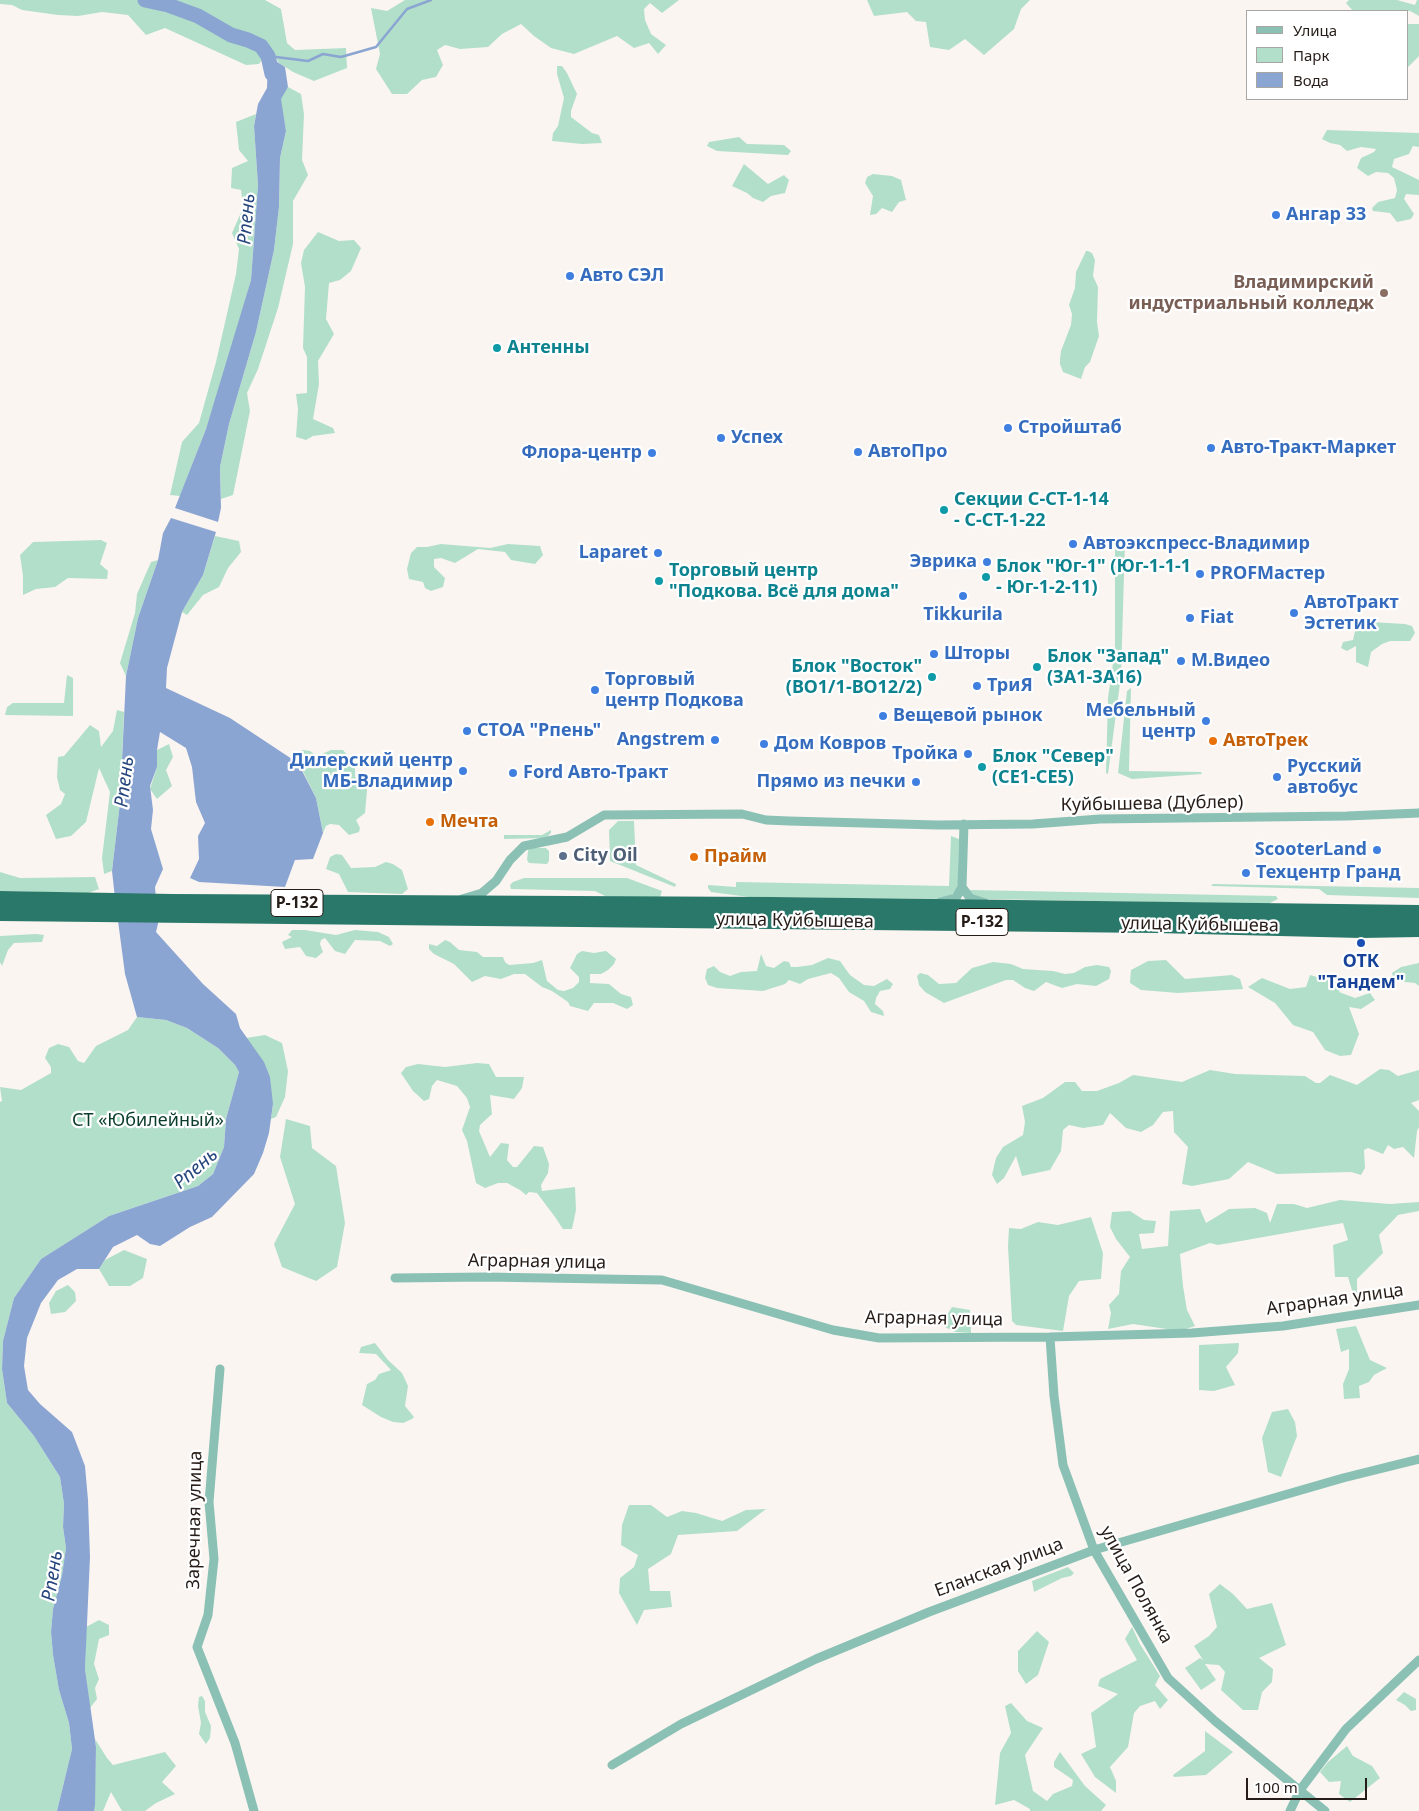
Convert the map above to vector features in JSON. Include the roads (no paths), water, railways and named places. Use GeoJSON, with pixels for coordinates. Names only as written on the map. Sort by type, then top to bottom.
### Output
{"type":"FeatureCollection","features":[{"type":"Feature","properties":{"kind":"highway","name":"Р-132"},"geometry":{"type":"LineString","coordinates":[[0,900],[105,908]]}},
{"type":"Feature","properties":{"kind":"highway","name":"улица Куйбышева"},"geometry":{"type":"LineString","coordinates":[[172,909],[422,903],[1419,914]]}},
{"type":"Feature","properties":{"kind":"highway","name":"Р-132"},"geometry":{"type":"LineString","coordinates":[[0,912],[105,908],[172,909]]}},
{"type":"Feature","properties":{"kind":"highway","name":"улица Куйбышева"},"geometry":{"type":"LineString","coordinates":[[172,909],[1361,929],[1419,928]]}},
{"type":"Feature","properties":{"kind":"street","name":"Куйбышева (Дублер)"},"geometry":{"type":"LineString","coordinates":[[422,903],[463,899],[482,893],[500,876],[510,860],[524,846],[567,836],[604,815],[742,814],[766,820],[886,824],[1033,824],[1100,819],[1347,816],[1419,812]]}},
{"type":"Feature","properties":{"kind":"street"},"geometry":{"type":"LineString","coordinates":[[900,908],[932,904],[956,898],[962,887],[964,824]]}},
{"type":"Feature","properties":{"kind":"street"},"geometry":{"type":"LineString","coordinates":[[962,887],[970,898],[999,907],[1018,909]]}},
{"type":"Feature","properties":{"kind":"street","name":"Аграрная улица"},"geometry":{"type":"LineString","coordinates":[[394,1278],[504,1277],[662,1280],[832,1330],[879,1338],[1050,1337],[1192,1333],[1283,1326],[1419,1305]]}},
{"type":"Feature","properties":{"kind":"street","name":"улица Полянка"},"geometry":{"type":"LineString","coordinates":[[1050,1337],[1054,1396],[1063,1465],[1094,1550],[1168,1678],[1215,1721],[1325,1811]]}},
{"type":"Feature","properties":{"kind":"street","name":"Заречная улица"},"geometry":{"type":"LineString","coordinates":[[220,1369],[209,1502],[214,1559],[208,1615],[197,1647],[235,1743],[254,1811]]}},
{"type":"Feature","properties":{"kind":"street","name":"Еланская улица"},"geometry":{"type":"LineString","coordinates":[[612,1765],[681,1724],[816,1660],[929,1612],[1094,1550],[1419,1458]]}},
{"type":"Feature","properties":{"kind":"street"},"geometry":{"type":"LineString","coordinates":[[1290,1811],[1300,1790],[1346,1729],[1419,1660]]}},
{"type":"Feature","properties":{"kind":"water"},"geometry":{"type":"Polygon","coordinates":[[[268,56],[285,67],[288,87],[281,99],[286,131],[280,158],[279,207],[274,250],[256,332],[229,424],[220,467],[221,508],[218,522],[175,508],[206,429],[251,280],[258,185],[254,126],[258,104],[267,88],[268,56]]]}},
{"type":"Feature","properties":{"kind":"water"},"geometry":{"type":"Polygon","coordinates":[[[171,518],[216,532],[203,575],[182,612],[167,668],[166,688],[230,718],[298,763],[316,798],[323,833],[313,859],[295,860],[285,887],[199,882],[190,878],[199,859],[198,836],[205,823],[196,802],[192,767],[186,748],[160,732],[157,767],[150,786],[153,810],[151,829],[163,869],[155,887],[158,924],[156,932],[203,984],[236,1014],[240,1028],[264,1062],[270,1077],[273,1104],[269,1133],[254,1174],[212,1217],[190,1227],[160,1246],[150,1244],[137,1235],[113,1247],[99,1269],[77,1269],[58,1280],[41,1303],[27,1338],[24,1366],[28,1390],[40,1404],[72,1432],[85,1466],[88,1500],[90,1557],[85,1669],[96,1747],[95,1805],[94,1811],[57,1811],[72,1749],[69,1723],[59,1690],[51,1632],[53,1609],[62,1575],[66,1548],[63,1527],[64,1504],[60,1477],[34,1436],[7,1403],[2,1369],[3,1341],[14,1298],[41,1259],[109,1216],[198,1186],[213,1174],[224,1147],[226,1119],[239,1072],[235,1065],[218,1048],[187,1028],[166,1020],[137,1017],[125,974],[115,898],[112,871],[120,803],[126,676],[138,618],[158,560],[163,533],[171,518]]]}},
{"type":"Feature","properties":{"kind":"waterway","name":"Рпень"},"geometry":{"type":"LineString","coordinates":[[145,0],[168,5],[198,16],[231,35],[261,46],[268,56],[272,74]]}},
{"type":"Feature","properties":{"kind":"waterway"},"geometry":{"type":"LineString","coordinates":[[268,56],[308,61],[323,54],[341,57],[376,47],[407,9],[431,0]]}},
{"type":"Feature","properties":{"kind":"place","name":"Ангар 33"},"geometry":{"type":"Point","coordinates":[1276,215]}},
{"type":"Feature","properties":{"kind":"place","name":"Авто СЭЛ"},"geometry":{"type":"Point","coordinates":[570,276]}},
{"type":"Feature","properties":{"kind":"place","name":"Владимирский индустриальный колледж"},"geometry":{"type":"Point","coordinates":[1384,293]}},
{"type":"Feature","properties":{"kind":"place","name":"Антенны"},"geometry":{"type":"Point","coordinates":[497,348]}},
{"type":"Feature","properties":{"kind":"place","name":"Стройштаб"},"geometry":{"type":"Point","coordinates":[1008,428]}},
{"type":"Feature","properties":{"kind":"place","name":"Успех"},"geometry":{"type":"Point","coordinates":[721,438]}},
{"type":"Feature","properties":{"kind":"place","name":"Авто-Тракт-Маркет"},"geometry":{"type":"Point","coordinates":[1211,448]}},
{"type":"Feature","properties":{"kind":"place","name":"АвтоПро"},"geometry":{"type":"Point","coordinates":[858,452]}},
{"type":"Feature","properties":{"kind":"place","name":"Флора-центр"},"geometry":{"type":"Point","coordinates":[652,453]}},
{"type":"Feature","properties":{"kind":"place","name":"Секции С-СТ-1-14 - С-СТ-1-22"},"geometry":{"type":"Point","coordinates":[944,510]}},
{"type":"Feature","properties":{"kind":"place","name":"Автоэкспресс-Владимир"},"geometry":{"type":"Point","coordinates":[1073,544]}},
{"type":"Feature","properties":{"kind":"place","name":"Laparet"},"geometry":{"type":"Point","coordinates":[658,553]}},
{"type":"Feature","properties":{"kind":"place","name":"Эврика"},"geometry":{"type":"Point","coordinates":[987,562]}},
{"type":"Feature","properties":{"kind":"place","name":"PROFМастер"},"geometry":{"type":"Point","coordinates":[1200,574]}},
{"type":"Feature","properties":{"kind":"place","name":"Блок \"Юг-1\" (Юг-1-1-1 - Юг-1-2-11)"},"geometry":{"type":"Point","coordinates":[986,577]}},
{"type":"Feature","properties":{"kind":"place","name":"Торговый центр \"Подкова. Всё для дома\""},"geometry":{"type":"Point","coordinates":[659,581]}},
{"type":"Feature","properties":{"kind":"place","name":"Tikkurila"},"geometry":{"type":"Point","coordinates":[963,596]}},
{"type":"Feature","properties":{"kind":"place","name":"АвтоТракт Эстетик"},"geometry":{"type":"Point","coordinates":[1294,613]}},
{"type":"Feature","properties":{"kind":"place","name":"Fiat"},"geometry":{"type":"Point","coordinates":[1190,618]}},
{"type":"Feature","properties":{"kind":"place","name":"Шторы"},"geometry":{"type":"Point","coordinates":[934,654]}},
{"type":"Feature","properties":{"kind":"place","name":"М.Видео"},"geometry":{"type":"Point","coordinates":[1181,661]}},
{"type":"Feature","properties":{"kind":"place","name":"Блок \"Запад\" (ЗА1-ЗА16)"},"geometry":{"type":"Point","coordinates":[1037,667]}},
{"type":"Feature","properties":{"kind":"place","name":"Блок \"Восток\" (ВО1/1-ВО12/2)"},"geometry":{"type":"Point","coordinates":[932,677]}},
{"type":"Feature","properties":{"kind":"place","name":"ТриЯ"},"geometry":{"type":"Point","coordinates":[977,686]}},
{"type":"Feature","properties":{"kind":"place","name":"Торговый центр Подкова"},"geometry":{"type":"Point","coordinates":[595,690]}},
{"type":"Feature","properties":{"kind":"place","name":"Вещевой рынок"},"geometry":{"type":"Point","coordinates":[883,716]}},
{"type":"Feature","properties":{"kind":"place","name":"Мебельный центр"},"geometry":{"type":"Point","coordinates":[1206,721]}},
{"type":"Feature","properties":{"kind":"place","name":"СТОА \"Рпень\""},"geometry":{"type":"Point","coordinates":[467,731]}},
{"type":"Feature","properties":{"kind":"place","name":"Angstrem"},"geometry":{"type":"Point","coordinates":[715,740]}},
{"type":"Feature","properties":{"kind":"place","name":"АвтоТрек"},"geometry":{"type":"Point","coordinates":[1213,741]}},
{"type":"Feature","properties":{"kind":"place","name":"Дом Ковров"},"geometry":{"type":"Point","coordinates":[764,744]}},
{"type":"Feature","properties":{"kind":"place","name":"Тройка"},"geometry":{"type":"Point","coordinates":[968,754]}},
{"type":"Feature","properties":{"kind":"place","name":"Блок \"Север\" (СЕ1-СЕ5)"},"geometry":{"type":"Point","coordinates":[982,767]}},
{"type":"Feature","properties":{"kind":"place","name":"Дилерский центр МБ-Владимир"},"geometry":{"type":"Point","coordinates":[463,771]}},
{"type":"Feature","properties":{"kind":"place","name":"Ford Авто-Тракт"},"geometry":{"type":"Point","coordinates":[513,773]}},
{"type":"Feature","properties":{"kind":"place","name":"Русский автобус"},"geometry":{"type":"Point","coordinates":[1277,777]}},
{"type":"Feature","properties":{"kind":"place","name":"Прямо из печки"},"geometry":{"type":"Point","coordinates":[916,782]}},
{"type":"Feature","properties":{"kind":"place","name":"Мечта"},"geometry":{"type":"Point","coordinates":[430,822]}},
{"type":"Feature","properties":{"kind":"place","name":"ScooterLand"},"geometry":{"type":"Point","coordinates":[1377,850]}},
{"type":"Feature","properties":{"kind":"place","name":"City Oil"},"geometry":{"type":"Point","coordinates":[563,856]}},
{"type":"Feature","properties":{"kind":"place","name":"Прайм"},"geometry":{"type":"Point","coordinates":[694,857]}},
{"type":"Feature","properties":{"kind":"place","name":"Техцентр Гранд"},"geometry":{"type":"Point","coordinates":[1246,873]}},
{"type":"Feature","properties":{"kind":"place","name":"ОТК \"Тандем\""},"geometry":{"type":"Point","coordinates":[1361,943]}},
{"type":"Feature","properties":{"kind":"park label","name":"СТ «Юбилейный»"},"geometry":{"type":"Point","coordinates":[148,1121]}}]}
